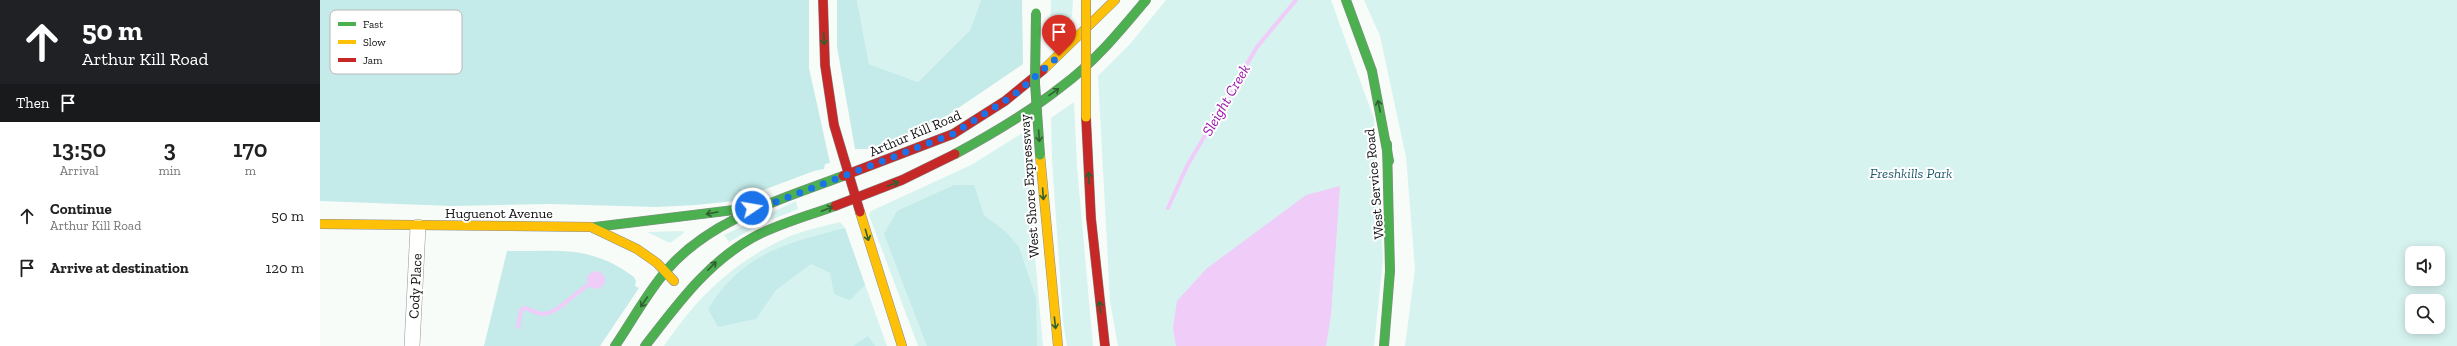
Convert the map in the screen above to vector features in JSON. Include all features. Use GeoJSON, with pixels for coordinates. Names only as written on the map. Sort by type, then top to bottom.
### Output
{"type":"FeatureCollection","features":[{"type":"Feature","properties":{"kind":"main road"},"geometry":{"type":"LineString","coordinates":[[822,0],[825,65],[834,125],[876,268],[902,346]]}},
{"type":"Feature","properties":{"kind":"main road","name":"West Shore Expressway"},"geometry":{"type":"LineString","coordinates":[[1037,0],[1035,83],[1040,155],[1058,346]]}},
{"type":"Feature","properties":{"kind":"main road"},"geometry":{"type":"LineString","coordinates":[[1086,0],[1086,117],[1091,218],[1105,346]]}},
{"type":"Feature","properties":{"kind":"main road","name":"Arthur Kill Road"},"geometry":{"type":"LineString","coordinates":[[765,206],[850,176],[953,134],[979,120],[1014,95],[1059,56],[1115,0]]}},
{"type":"Feature","properties":{"kind":"main road"},"geometry":{"type":"LineString","coordinates":[[645,346],[685,294],[718,260],[753,237],[902,180],[948,158],[1002,128],[1062,87],[1108,45],[1146,0]]}},
{"type":"Feature","properties":{"kind":"main road","name":"West Service Road"},"geometry":{"type":"LineString","coordinates":[[1346,0],[1372,71],[1388,144],[1394,253],[1388,346]]}},
{"type":"Feature","properties":{"kind":"main road"},"geometry":{"type":"LineString","coordinates":[[1384,346],[1390,271],[1388,144]]}},
{"type":"Feature","properties":{"kind":"main road"},"geometry":{"type":"LineString","coordinates":[[591,227],[676,218],[765,206]]}},
{"type":"Feature","properties":{"kind":"main road"},"geometry":{"type":"LineString","coordinates":[[615,346],[666,271],[688,249],[721,226],[765,206]]}},
{"type":"Feature","properties":{"kind":"main road","name":"Huguenot Avenue"},"geometry":{"type":"LineString","coordinates":[[320,224],[418,227],[591,227],[623,240],[666,271],[685,294]]}},
{"type":"Feature","properties":{"kind":"street","name":"Cody Place"},"geometry":{"type":"LineString","coordinates":[[412,346],[418,227]]}},
{"type":"Feature","properties":{"kind":"green space"},"geometry":{"type":"Polygon","coordinates":[[[857,0],[981,0],[970,30],[918,82],[869,64],[857,0]]]}},
{"type":"Feature","properties":{"kind":"green space"},"geometry":{"type":"Polygon","coordinates":[[[1051,0],[1073,0],[1072,16],[1050,38],[1051,0]]]}},
{"type":"Feature","properties":{"kind":"green space"},"geometry":{"type":"Polygon","coordinates":[[[1166,0],[1331,0],[1374,119],[1383,259],[1374,346],[1118,346],[1110,301],[1098,76],[1130,44],[1166,0]]]}},
{"type":"Feature","properties":{"kind":"green space","name":"Freshkills Park"},"geometry":{"type":"Polygon","coordinates":[[[1364,0],[2457,0],[2457,346],[1405,346],[1415,269],[1406,157],[1380,36],[1364,0]]]}},
{"type":"Feature","properties":{"kind":"green space"},"geometry":{"type":"Polygon","coordinates":[[[1074,102],[1077,166],[1093,346],[1067,346],[1063,321],[1052,160],[1051,118],[1074,102]]]}},
{"type":"Feature","properties":{"kind":"green space"},"geometry":{"type":"Polygon","coordinates":[[[1024,132],[1043,346],[918,346],[869,215],[871,211],[971,165],[1024,132]]]}},
{"type":"Feature","properties":{"kind":"green space"},"geometry":{"type":"Polygon","coordinates":[[[796,201],[798,209],[763,223],[729,242],[724,235],[796,201]]]}},
{"type":"Feature","properties":{"kind":"green space"},"geometry":{"type":"Polygon","coordinates":[[[840,222],[845,228],[887,346],[664,346],[690,311],[704,296],[734,269],[751,257],[790,236],[840,222]]]}},
{"type":"Feature","properties":{"kind":"green space"},"geometry":{"type":"Polygon","coordinates":[[[683,231],[684,233],[670,243],[647,232],[683,231]]]}},
{"type":"Feature","properties":{"kind":"shaded area"},"geometry":{"type":"Polygon","coordinates":[[[320,0],[809,0],[809,68],[830,163],[825,164],[824,169],[814,171],[734,201],[696,205],[656,207],[551,204],[452,206],[320,201],[320,0]]]}},
{"type":"Feature","properties":{"kind":"shaded area"},"geometry":{"type":"Polygon","coordinates":[[[837,0],[857,0],[869,64],[918,82],[970,30],[981,0],[1022,0],[1023,64],[948,115],[878,149],[855,149],[837,47],[837,0]]]}},
{"type":"Feature","properties":{"kind":"shaded area"},"geometry":{"type":"Polygon","coordinates":[[[954,185],[974,185],[984,215],[1006,232],[1019,247],[1036,298],[1037,346],[927,346],[884,234],[897,211],[954,185]]]}},
{"type":"Feature","properties":{"kind":"shaded area"},"geometry":{"type":"Polygon","coordinates":[[[1340,186],[1331,315],[1326,346],[1176,346],[1173,328],[1177,301],[1206,269],[1306,195],[1340,186]]]}},
{"type":"Feature","properties":{"kind":"shaded area"},"geometry":{"type":"Polygon","coordinates":[[[845,228],[865,285],[850,300],[834,294],[830,273],[811,264],[776,290],[756,319],[718,327],[708,309],[721,290],[735,275],[750,263],[784,246],[803,239],[845,228]]]}},
{"type":"Feature","properties":{"kind":"shaded area"},"geometry":{"type":"Polygon","coordinates":[[[507,251],[558,251],[588,255],[618,266],[634,277],[636,281],[635,286],[639,288],[600,346],[484,346],[507,251]]]}},
{"type":"Feature","properties":{"kind":"shaded area"},"geometry":{"type":"Polygon","coordinates":[[[596,271],[602,274],[605,280],[602,286],[596,289],[590,286],[587,280],[590,274],[596,271]]]}},
{"type":"Feature","properties":{"kind":"shaded area"},"geometry":{"type":"Polygon","coordinates":[[[868,336],[875,346],[853,346],[868,336]]]}},
{"type":"Feature","properties":{"kind":"waterway","name":"Sleight Creek"},"geometry":{"type":"LineString","coordinates":[[1168,208],[1187,166],[1257,47],[1296,0]]}},
{"type":"Feature","properties":{"kind":"waterway"},"geometry":{"type":"LineString","coordinates":[[518,327],[521,310],[525,308],[536,313],[549,313],[588,285]]}},
{"type":"Feature","properties":{"kind":"traffic: fast"},"geometry":{"type":"LineString","coordinates":[[955,154],[1023,114],[1073,78],[1106,46],[1146,0]]}},
{"type":"Feature","properties":{"kind":"traffic: fast"},"geometry":{"type":"LineString","coordinates":[[1346,0],[1372,71],[1389,161]]}},
{"type":"Feature","properties":{"kind":"traffic: fast"},"geometry":{"type":"LineString","coordinates":[[1036,13],[1035,83],[1040,155]]}},
{"type":"Feature","properties":{"kind":"traffic: fast"},"geometry":{"type":"LineString","coordinates":[[1384,346],[1390,271],[1387,144]]}},
{"type":"Feature","properties":{"kind":"traffic: fast"},"geometry":{"type":"LineString","coordinates":[[615,346],[646,298],[666,271],[684,253],[704,237],[725,224],[772,202],[843,176]]}},
{"type":"Feature","properties":{"kind":"traffic: fast"},"geometry":{"type":"LineString","coordinates":[[645,346],[693,286],[720,260],[736,248],[761,233],[792,220],[835,206]]}},
{"type":"Feature","properties":{"kind":"traffic: fast"},"geometry":{"type":"LineString","coordinates":[[595,227],[742,209]]}},
{"type":"Feature","properties":{"kind":"traffic: slow"},"geometry":{"type":"LineString","coordinates":[[1086,0],[1086,117]]}},
{"type":"Feature","properties":{"kind":"traffic: slow"},"geometry":{"type":"LineString","coordinates":[[1043,70],[1115,0]]}},
{"type":"Feature","properties":{"kind":"traffic: slow"},"geometry":{"type":"LineString","coordinates":[[1040,155],[1058,346]]}},
{"type":"Feature","properties":{"kind":"traffic: slow"},"geometry":{"type":"LineString","coordinates":[[860,212],[902,346]]}},
{"type":"Feature","properties":{"kind":"traffic: slow"},"geometry":{"type":"LineString","coordinates":[[320,224],[591,227],[637,249],[657,263],[674,281]]}},
{"type":"Feature","properties":{"kind":"traffic: jam"},"geometry":{"type":"LineString","coordinates":[[823,0],[825,65],[834,125],[860,212]]}},
{"type":"Feature","properties":{"kind":"traffic: jam"},"geometry":{"type":"LineString","coordinates":[[843,176],[953,134],[1005,101],[1043,70]]}},
{"type":"Feature","properties":{"kind":"traffic: jam"},"geometry":{"type":"LineString","coordinates":[[1086,117],[1091,218],[1105,346]]}},
{"type":"Feature","properties":{"kind":"traffic: jam"},"geometry":{"type":"LineString","coordinates":[[835,206],[902,180],[955,154]]}},
{"type":"Feature","properties":{"kind":"route"},"geometry":{"type":"LineString","coordinates":[[752,208],[765,206],[830,181],[850,176],[953,134],[979,120],[1014,95],[1059,56]]}}]}
